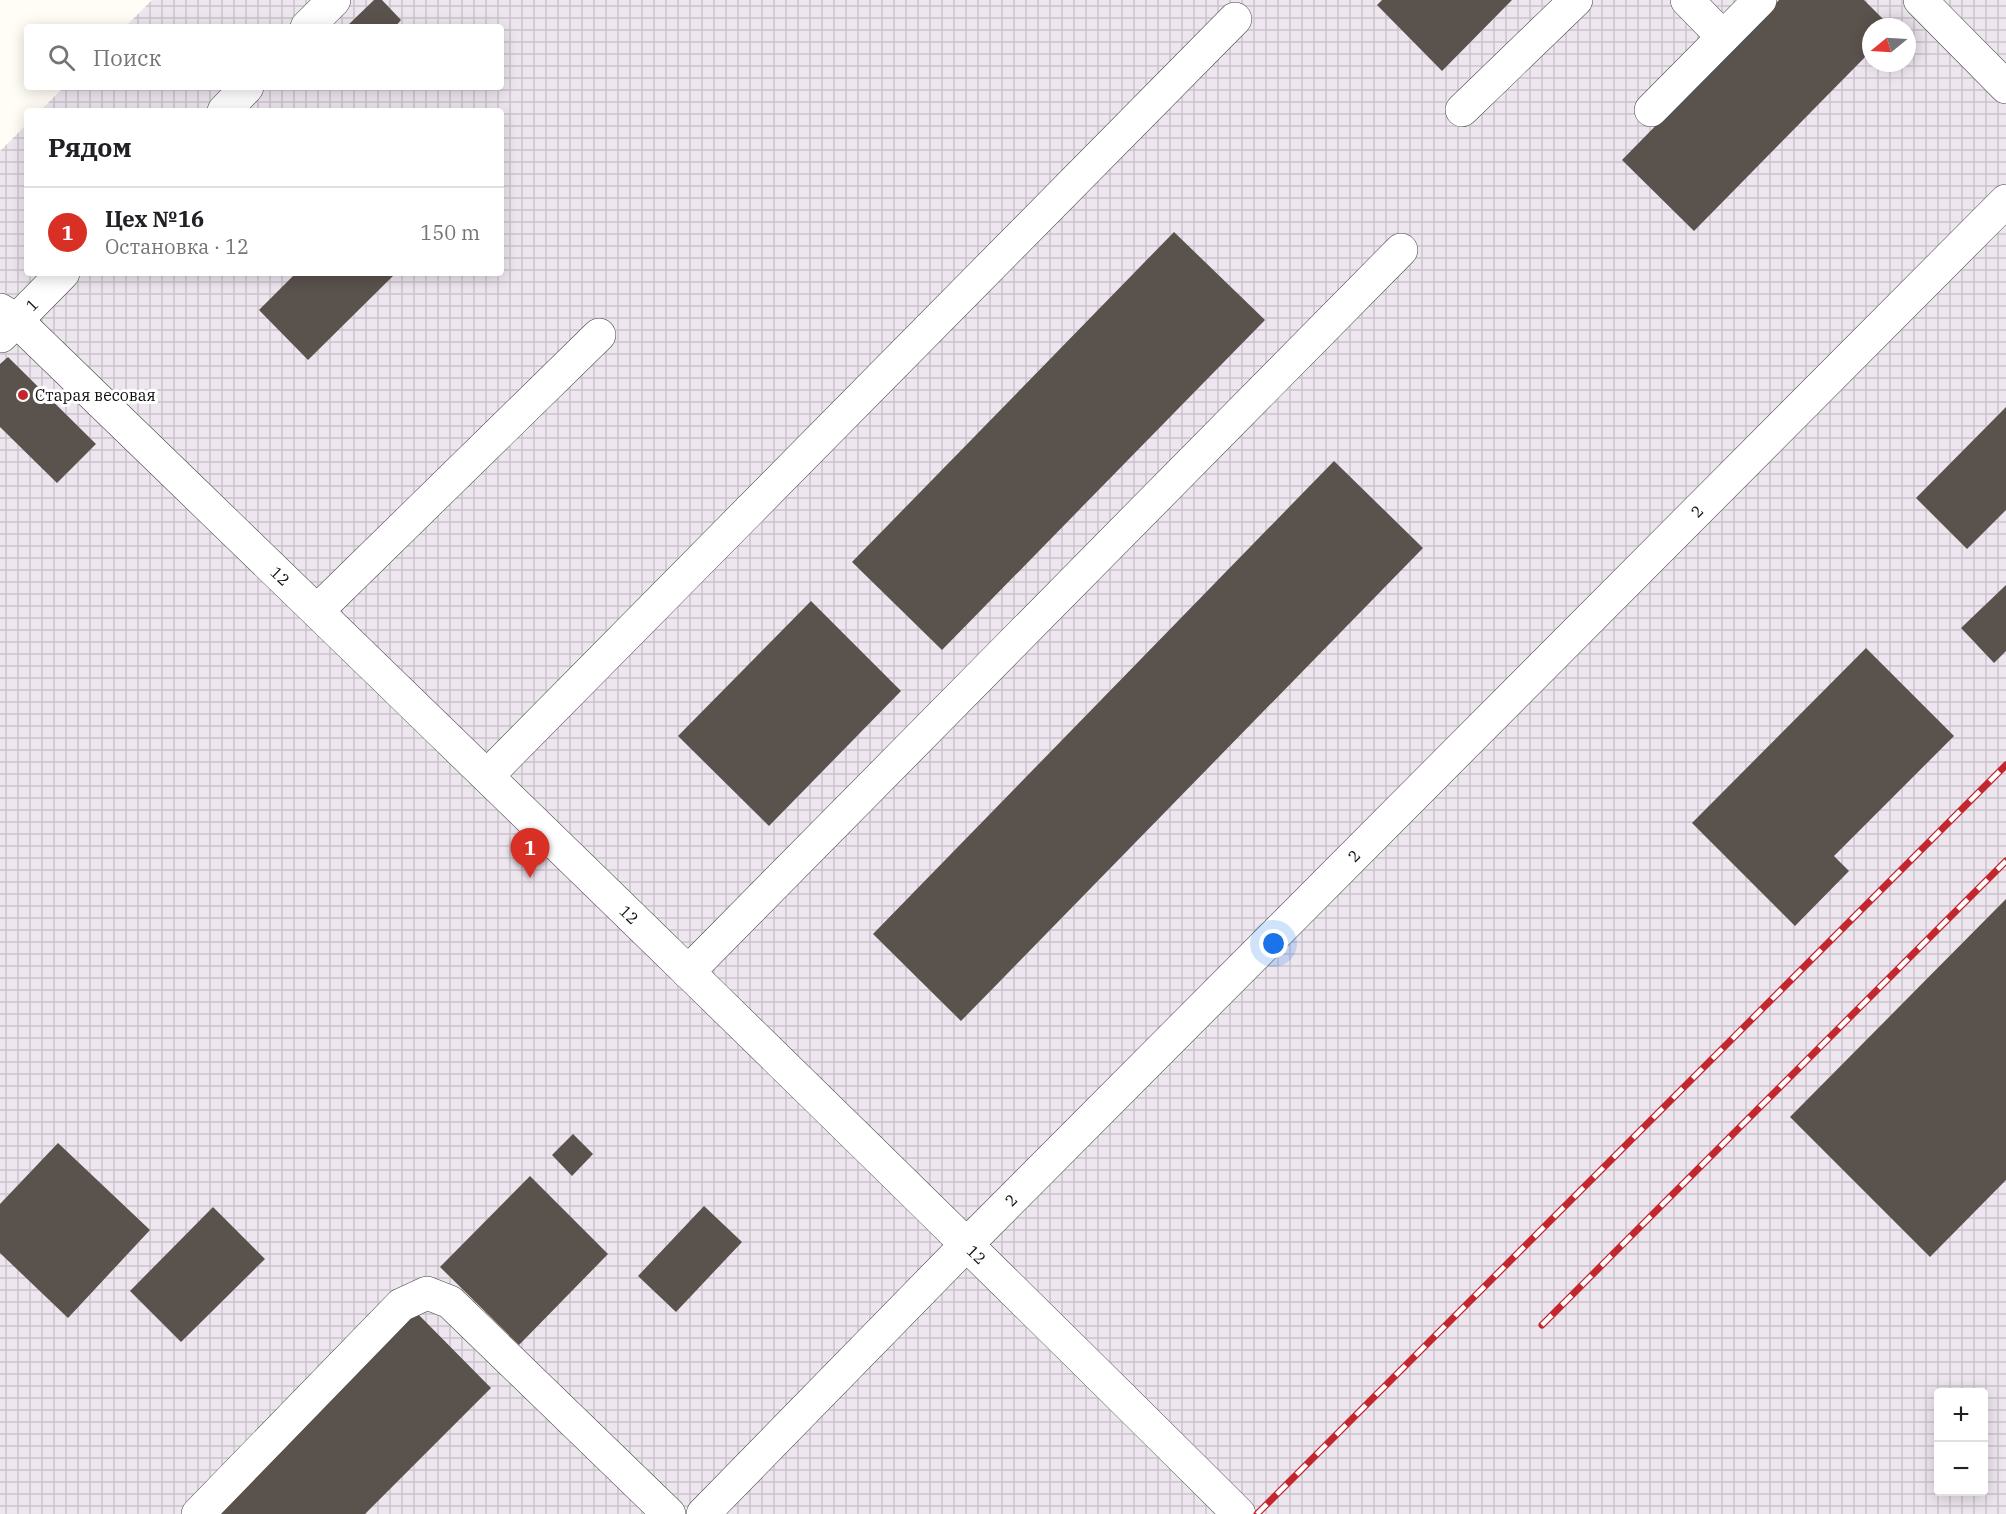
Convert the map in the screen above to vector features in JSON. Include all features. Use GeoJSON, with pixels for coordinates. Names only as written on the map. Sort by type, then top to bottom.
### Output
{"type":"FeatureCollection","features":[{"type":"Feature","properties":{"kind":"street"},"geometry":{"type":"LineString","coordinates":[[310,24],[334,0]]}},
{"type":"Feature","properties":{"kind":"street"},"geometry":{"type":"LineString","coordinates":[[1462,110],[1576,0]]}},
{"type":"Feature","properties":{"kind":"street"},"geometry":{"type":"LineString","coordinates":[[1687,0],[1723,37]]}},
{"type":"Feature","properties":{"kind":"street"},"geometry":{"type":"LineString","coordinates":[[1651,110],[1760,0]]}},
{"type":"Feature","properties":{"kind":"street"},"geometry":{"type":"LineString","coordinates":[[1920,0],[2006,87]]}},
{"type":"Feature","properties":{"kind":"street"},"geometry":{"type":"LineString","coordinates":[[487,776],[1235,19]]}},
{"type":"Feature","properties":{"kind":"street"},"geometry":{"type":"LineString","coordinates":[[227,108],[244,90]]}},
{"type":"Feature","properties":{"kind":"street","name":"2"},"geometry":{"type":"LineString","coordinates":[[703,1514],[967,1244],[2006,201]]}},
{"type":"Feature","properties":{"kind":"street"},"geometry":{"type":"LineString","coordinates":[[688,972],[1401,249]]}},
{"type":"Feature","properties":{"kind":"street","name":"1"},"geometry":{"type":"LineString","coordinates":[[5,322],[59,276]]}},
{"type":"Feature","properties":{"kind":"street","name":"12"},"geometry":{"type":"LineString","coordinates":[[0,292],[5,322],[317,611],[967,1244],[1239,1514]]}},
{"type":"Feature","properties":{"kind":"street"},"geometry":{"type":"LineString","coordinates":[[317,611],[599,335]]}},
{"type":"Feature","properties":{"kind":"street"},"geometry":{"type":"LineString","coordinates":[[198,1514],[402,1305],[427,1293],[450,1302],[669,1514]]}},
{"type":"Feature","properties":{"kind":"shaded area"},"geometry":{"type":"Polygon","coordinates":[[[152,0],[2006,0],[2006,1514],[0,1514],[0,151],[24,127],[24,276],[504,276],[504,108],[43,108],[61,90],[504,90],[504,24],[128,24],[152,0]]]}},
{"type":"Feature","properties":{"kind":"building"},"geometry":{"type":"Polygon","coordinates":[[[374,0],[382,0],[401,20],[398,24],[349,24],[374,0]]]}},
{"type":"Feature","properties":{"kind":"building"},"geometry":{"type":"Polygon","coordinates":[[[1382,0],[1512,0],[1442,71],[1377,5],[1382,0]]]}},
{"type":"Feature","properties":{"kind":"building"},"geometry":{"type":"Polygon","coordinates":[[[1779,0],[1864,0],[1882,18],[1862,18],[1862,60],[1694,231],[1622,160],[1779,0]]]}},
{"type":"Feature","properties":{"kind":"building"},"geometry":{"type":"Polygon","coordinates":[[[1174,232],[1265,320],[942,650],[852,562],[1174,232]]]}},
{"type":"Feature","properties":{"kind":"building"},"geometry":{"type":"Polygon","coordinates":[[[293,276],[393,276],[308,360],[259,310],[293,276]]]}},
{"type":"Feature","properties":{"kind":"building","name":"Старая весовая"},"geometry":{"type":"Polygon","coordinates":[[[8,357],[96,444],[57,483],[0,427],[0,364],[8,357]]]}},
{"type":"Feature","properties":{"kind":"building"},"geometry":{"type":"Polygon","coordinates":[[[2006,407],[2006,510],[1967,549],[1916,498],[2006,407]]]}},
{"type":"Feature","properties":{"kind":"building"},"geometry":{"type":"Polygon","coordinates":[[[1334,461],[1423,548],[961,1021],[873,934],[1334,461]]]}},
{"type":"Feature","properties":{"kind":"building"},"geometry":{"type":"Polygon","coordinates":[[[2006,585],[2006,651],[1994,663],[1961,628],[2006,585]]]}},
{"type":"Feature","properties":{"kind":"building"},"geometry":{"type":"Polygon","coordinates":[[[811,601],[901,691],[769,826],[678,736],[811,601]]]}},
{"type":"Feature","properties":{"kind":"building"},"geometry":{"type":"Polygon","coordinates":[[[1866,648],[1954,736],[1834,856],[1849,871],[1795,926],[1692,823],[1866,648]]]}},
{"type":"Feature","properties":{"kind":"building"},"geometry":{"type":"Polygon","coordinates":[[[2006,899],[2006,1180],[1930,1257],[1790,1117],[2006,899]]]}},
{"type":"Feature","properties":{"kind":"building"},"geometry":{"type":"Polygon","coordinates":[[[573,1134],[593,1154],[572,1176],[552,1155],[573,1134]]]}},
{"type":"Feature","properties":{"kind":"building"},"geometry":{"type":"Polygon","coordinates":[[[58,1143],[150,1230],[68,1318],[0,1253],[0,1204],[58,1143]]]}},
{"type":"Feature","properties":{"kind":"building"},"geometry":{"type":"Polygon","coordinates":[[[530,1176],[608,1254],[519,1345],[440,1267],[530,1176]]]}},
{"type":"Feature","properties":{"kind":"building"},"geometry":{"type":"Polygon","coordinates":[[[704,1206],[742,1242],[676,1312],[638,1276],[704,1206]]]}},
{"type":"Feature","properties":{"kind":"building"},"geometry":{"type":"Polygon","coordinates":[[[213,1207],[265,1259],[181,1342],[130,1291],[213,1207]]]}},
{"type":"Feature","properties":{"kind":"building"},"geometry":{"type":"Polygon","coordinates":[[[415,1311],[491,1388],[365,1514],[211,1514],[415,1311]]]}},
{"type":"Feature","properties":{"kind":"railway"},"geometry":{"type":"LineString","coordinates":[[1257,1514],[2006,765]]}},
{"type":"Feature","properties":{"kind":"railway"},"geometry":{"type":"LineString","coordinates":[[1542,1325],[2006,861]]}},
{"type":"Feature","properties":{"kind":"place","name":"Старая весовая"},"geometry":{"type":"Point","coordinates":[23,395]}},
{"type":"Feature","properties":{"kind":"place","name":"Цех №16"},"geometry":{"type":"Point","coordinates":[530,878]}}]}
